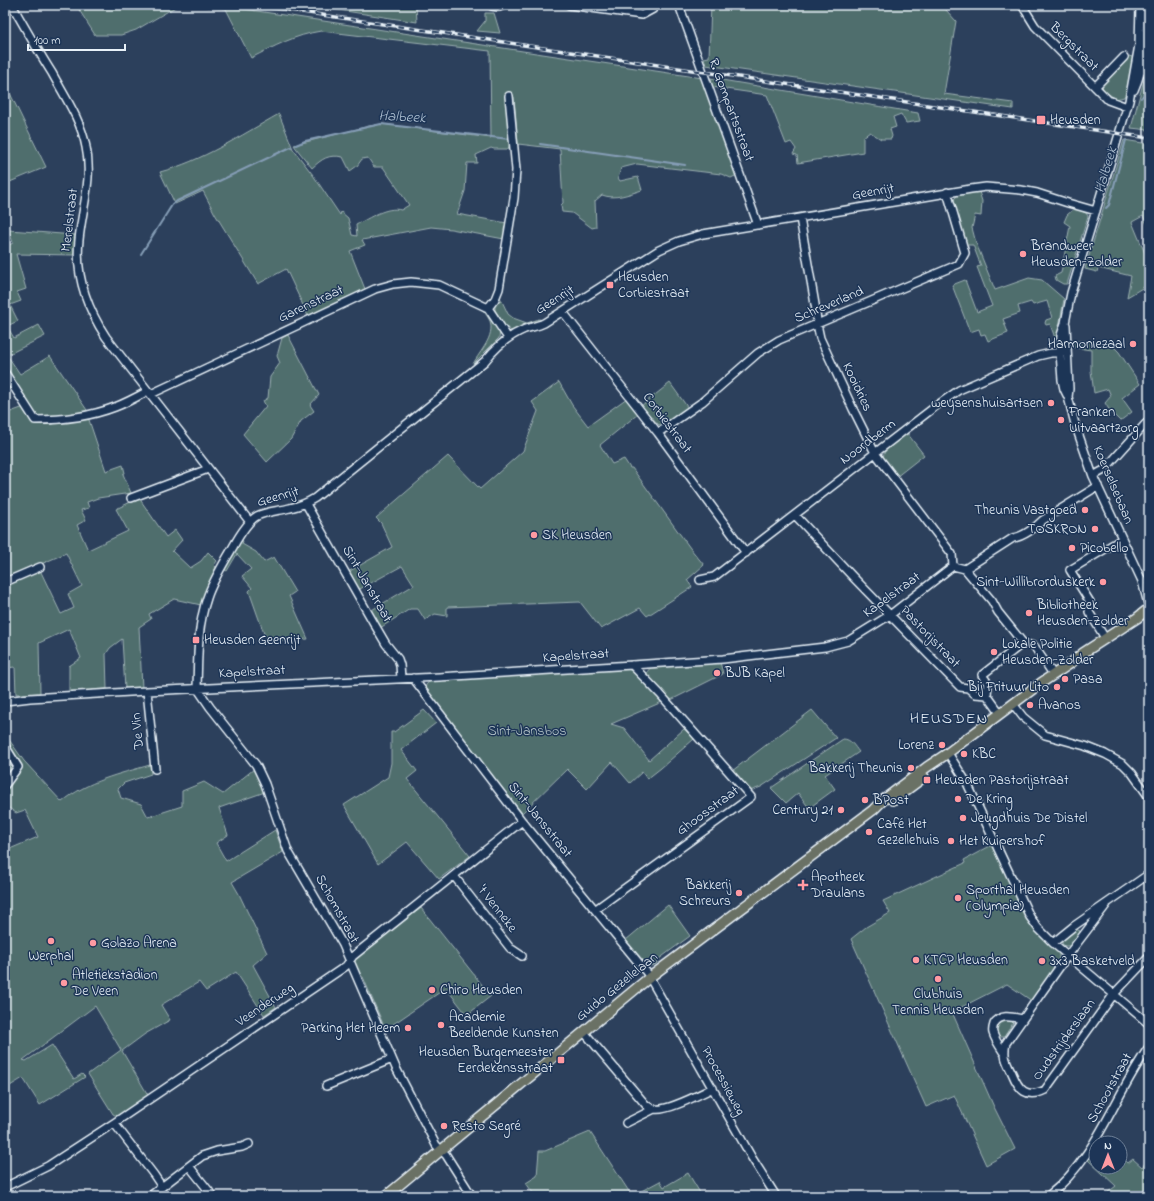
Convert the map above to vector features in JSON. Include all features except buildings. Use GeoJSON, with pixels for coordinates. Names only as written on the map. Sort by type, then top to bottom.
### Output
{"type":"FeatureCollection","features":[{"type":"Feature","properties":{"kind":"main road"},"geometry":{"type":"LineString","coordinates":[[1071,663],[1103,634],[1137,618],[1148,610]]}},
{"type":"Feature","properties":{"kind":"main road"},"geometry":{"type":"LineString","coordinates":[[1071,663],[1085,657],[1148,610]]}},
{"type":"Feature","properties":{"kind":"main road","name":"Guido Gezellelaan"},"geometry":{"type":"LineString","coordinates":[[386,1196],[650,977],[873,810],[882,801],[927,767],[1053,674],[1071,663]]}},
{"type":"Feature","properties":{"kind":"street","name":"Merelstraat"},"geometry":{"type":"LineString","coordinates":[[12,5],[75,113],[84,140],[88,159],[88,180],[78,249],[82,282],[88,305],[106,337],[250,522]]}},
{"type":"Feature","properties":{"kind":"street"},"geometry":{"type":"LineString","coordinates":[[491,5],[499,7],[504,5]]}},
{"type":"Feature","properties":{"kind":"street"},"geometry":{"type":"LineString","coordinates":[[568,5],[642,15],[653,10],[656,5]]}},
{"type":"Feature","properties":{"kind":"street","name":"R. Gompartsstraat"},"geometry":{"type":"LineString","coordinates":[[679,5],[758,225]]}},
{"type":"Feature","properties":{"kind":"street","name":"Bergstraat"},"geometry":{"type":"LineString","coordinates":[[1022,5],[1035,26],[1108,100],[1128,104]]}},
{"type":"Feature","properties":{"kind":"street","name":"Koerselsebaan"},"geometry":{"type":"LineString","coordinates":[[1145,5],[1145,45],[1141,70],[1128,104],[1071,293],[1065,323],[1067,336],[1063,352],[1069,389],[1068,397],[1074,424],[1093,476],[1142,581],[1149,590]]}},
{"type":"Feature","properties":{"kind":"street","name":"Bergstraat"},"geometry":{"type":"LineString","coordinates":[[1095,87],[1124,57]]}},
{"type":"Feature","properties":{"kind":"street"},"geometry":{"type":"LineString","coordinates":[[508,338],[488,308],[495,299],[499,289],[514,198],[516,170],[509,96]]}},
{"type":"Feature","properties":{"kind":"street","name":"Geenrijt"},"geometry":{"type":"LineString","coordinates":[[197,688],[201,620],[207,596],[218,572],[236,542],[256,516],[265,512],[306,504],[485,361],[497,346],[508,338],[526,329],[544,323],[563,312],[659,250],[679,241],[704,234],[947,192],[986,187],[1037,193],[1096,211]]}},
{"type":"Feature","properties":{"kind":"street","name":"Schreverland"},"geometry":{"type":"LineString","coordinates":[[658,432],[702,402],[758,353],[779,340],[959,264],[965,253],[947,192]]}},
{"type":"Feature","properties":{"kind":"street","name":"Kooidries"},"geometry":{"type":"LineString","coordinates":[[800,218],[820,338],[852,409],[875,453],[952,554],[953,566]]}},
{"type":"Feature","properties":{"kind":"street","name":"Garenstraat"},"geometry":{"type":"LineString","coordinates":[[5,373],[36,420],[53,420],[90,415],[116,407],[150,393],[375,289],[393,284],[411,282],[439,285],[488,308]]}},
{"type":"Feature","properties":{"kind":"street","name":"Corbiestraat"},"geometry":{"type":"LineString","coordinates":[[563,312],[658,432],[746,553]]}},
{"type":"Feature","properties":{"kind":"street","name":"Noordberm"},"geometry":{"type":"LineString","coordinates":[[700,580],[714,576],[746,553],[936,406],[959,390],[1038,356],[1063,352]]}},
{"type":"Feature","properties":{"kind":"street"},"geometry":{"type":"LineString","coordinates":[[1093,476],[1104,470],[1149,420]]}},
{"type":"Feature","properties":{"kind":"street"},"geometry":{"type":"LineString","coordinates":[[131,498],[208,469]]}},
{"type":"Feature","properties":{"kind":"street"},"geometry":{"type":"LineString","coordinates":[[965,569],[1013,538],[1018,538],[1043,520],[1098,486]]}},
{"type":"Feature","properties":{"kind":"street","name":"Sint-Janstraat"},"geometry":{"type":"LineString","coordinates":[[306,504],[386,644],[398,658],[401,678]]}},
{"type":"Feature","properties":{"kind":"street","name":"Pastorijstraat"},"geometry":{"type":"LineString","coordinates":[[795,515],[852,577],[960,687],[968,688],[975,694],[988,695]]}},
{"type":"Feature","properties":{"kind":"street"},"geometry":{"type":"LineString","coordinates":[[1103,634],[1089,612],[1090,602],[1070,570],[1122,539]]}},
{"type":"Feature","properties":{"kind":"street"},"geometry":{"type":"LineString","coordinates":[[953,566],[965,569],[992,601],[998,612],[1023,644],[1034,646],[1053,674]]}},
{"type":"Feature","properties":{"kind":"street","name":"Kapelstraat"},"geometry":{"type":"LineString","coordinates":[[5,701],[30,698],[197,688],[413,678],[632,665],[723,659],[825,648],[848,641],[890,615],[953,566]]}},
{"type":"Feature","properties":{"kind":"street"},"geometry":{"type":"LineString","coordinates":[[5,582],[40,567]]}},
{"type":"Feature","properties":{"kind":"street","name":"Koerselsebaan"},"geometry":{"type":"LineString","coordinates":[[1142,581],[1148,610]]}},
{"type":"Feature","properties":{"kind":"street"},"geometry":{"type":"LineString","coordinates":[[1000,714],[988,695],[988,683],[982,675],[1023,644]]}},
{"type":"Feature","properties":{"kind":"street","name":"Ghoosstraat"},"geometry":{"type":"LineString","coordinates":[[596,909],[751,797],[660,694],[632,665]]}},
{"type":"Feature","properties":{"kind":"street","name":"Sint-Jansstraat"},"geometry":{"type":"LineString","coordinates":[[413,678],[522,821],[596,909],[650,977]]}},
{"type":"Feature","properties":{"kind":"street","name":"Schomstraat"},"geometry":{"type":"LineString","coordinates":[[197,688],[210,707],[256,765],[265,784],[288,851],[332,924],[350,960],[392,1059],[436,1145],[446,1155],[472,1196]]}},
{"type":"Feature","properties":{"kind":"street","name":"De Vin"},"geometry":{"type":"LineString","coordinates":[[147,691],[155,769]]}},
{"type":"Feature","properties":{"kind":"street"},"geometry":{"type":"LineString","coordinates":[[1013,704],[1023,717],[1045,735],[1098,751],[1124,764],[1149,797]]}},
{"type":"Feature","properties":{"kind":"street"},"geometry":{"type":"LineString","coordinates":[[5,746],[18,767],[5,785]]}},
{"type":"Feature","properties":{"kind":"street"},"geometry":{"type":"LineString","coordinates":[[946,754],[967,783],[1025,908],[1038,928],[1086,972],[1149,1024]]}},
{"type":"Feature","properties":{"kind":"street","name":"Veenderweg"},"geometry":{"type":"LineString","coordinates":[[5,1187],[48,1166],[346,966],[353,956],[522,821]]}},
{"type":"Feature","properties":{"kind":"street"},"geometry":{"type":"LineString","coordinates":[[1053,943],[1074,926],[1149,874]]}},
{"type":"Feature","properties":{"kind":"street","name":"'t Venneke"},"geometry":{"type":"LineString","coordinates":[[454,876],[510,948],[522,956]]}},
{"type":"Feature","properties":{"kind":"street"},"geometry":{"type":"LineString","coordinates":[[1004,1053],[1006,1043],[1022,1019],[1107,904]]}},
{"type":"Feature","properties":{"kind":"street","name":"Oudstrijderslaan"},"geometry":{"type":"LineString","coordinates":[[1022,1019],[1005,1016],[998,1019],[994,1024],[993,1032],[1020,1089],[1025,1092],[1037,1094],[1045,1090],[1114,994],[1149,957]]}},
{"type":"Feature","properties":{"kind":"street","name":"Processieweg"},"geometry":{"type":"LineString","coordinates":[[650,977],[752,1158],[776,1196]]}},
{"type":"Feature","properties":{"kind":"street"},"geometry":{"type":"LineString","coordinates":[[584,1032],[646,1105],[654,1109],[662,1109],[675,1105],[713,1088]]}},
{"type":"Feature","properties":{"kind":"street","name":"Schootstraat"},"geometry":{"type":"LineString","coordinates":[[1048,1196],[1065,1182],[1079,1166],[1149,1047]]}},
{"type":"Feature","properties":{"kind":"street"},"geometry":{"type":"LineString","coordinates":[[326,1086],[392,1059]]}},
{"type":"Feature","properties":{"kind":"street"},"geometry":{"type":"LineString","coordinates":[[626,1123],[654,1109]]}},
{"type":"Feature","properties":{"kind":"street"},"geometry":{"type":"LineString","coordinates":[[114,1123],[154,1174],[162,1187]]}},
{"type":"Feature","properties":{"kind":"street"},"geometry":{"type":"LineString","coordinates":[[150,1196],[202,1156],[249,1144]]}},
{"type":"Feature","properties":{"kind":"street"},"geometry":{"type":"LineString","coordinates":[[189,1166],[213,1196]]}},
{"type":"Feature","properties":{"kind":"green space"},"geometry":{"type":"Polygon","coordinates":[[[76,5],[185,5],[177,6],[136,30],[121,35],[95,35],[76,5]]]}},
{"type":"Feature","properties":{"kind":"green space"},"geometry":{"type":"Polygon","coordinates":[[[192,5],[217,5],[702,78],[737,175],[731,178],[721,174],[637,164],[621,168],[618,178],[620,181],[638,177],[642,190],[617,197],[602,195],[595,201],[596,227],[592,228],[572,213],[562,212],[561,205],[563,203],[560,149],[518,144],[514,97],[507,96],[510,144],[508,149],[491,148],[476,155],[477,163],[467,163],[465,191],[457,214],[507,223],[504,239],[451,229],[431,227],[362,240],[365,245],[350,251],[365,289],[308,316],[286,269],[258,284],[215,214],[203,191],[175,204],[160,172],[206,155],[279,114],[293,149],[313,175],[340,215],[341,212],[348,218],[352,235],[357,236],[356,225],[384,211],[396,209],[401,210],[409,205],[383,167],[374,167],[368,158],[362,159],[357,166],[350,171],[343,157],[333,156],[322,160],[312,168],[294,145],[382,124],[491,138],[490,51],[321,31],[294,38],[251,58],[226,9],[192,5]]]}},
{"type":"Feature","properties":{"kind":"green space"},"geometry":{"type":"Polygon","coordinates":[[[306,5],[416,5],[417,22],[306,5]]]}},
{"type":"Feature","properties":{"kind":"green space"},"geometry":{"type":"Polygon","coordinates":[[[711,5],[945,5],[946,10],[956,21],[944,94],[1013,103],[1013,109],[706,65],[704,58],[709,57],[711,5]]]}},
{"type":"Feature","properties":{"kind":"green space"},"geometry":{"type":"Polygon","coordinates":[[[485,13],[494,13],[500,33],[477,31],[485,21],[485,13]]]}},
{"type":"Feature","properties":{"kind":"green space"},"geometry":{"type":"Polygon","coordinates":[[[1129,56],[1134,59],[1127,90],[1124,97],[1116,99],[1103,90],[1102,85],[1129,56]]]}},
{"type":"Feature","properties":{"kind":"green space"},"geometry":{"type":"Polygon","coordinates":[[[1145,76],[1149,76],[1149,130],[1131,128],[1145,76]]]}},
{"type":"Feature","properties":{"kind":"green space"},"geometry":{"type":"Polygon","coordinates":[[[710,78],[918,113],[920,121],[906,123],[901,114],[893,117],[896,127],[890,129],[892,136],[891,139],[881,139],[870,132],[863,137],[863,152],[798,163],[797,155],[793,154],[796,149],[791,142],[786,144],[767,95],[712,87],[710,78]]]}},
{"type":"Feature","properties":{"kind":"green space"},"geometry":{"type":"Polygon","coordinates":[[[5,83],[46,167],[5,184],[5,83]]]}},
{"type":"Feature","properties":{"kind":"green space"},"geometry":{"type":"Polygon","coordinates":[[[1124,140],[1149,144],[1149,228],[1143,216],[1132,222],[1149,263],[1149,284],[1127,297],[1131,276],[1098,268],[1097,272],[1085,269],[1124,140]]]}},
{"type":"Feature","properties":{"kind":"green space"},"geometry":{"type":"Polygon","coordinates":[[[968,192],[979,192],[982,201],[981,216],[975,215],[972,228],[976,243],[995,290],[1029,278],[1042,280],[1064,299],[1057,338],[1055,338],[1050,324],[1046,325],[1045,323],[1046,320],[1052,318],[1047,301],[1033,305],[1031,302],[1018,306],[1020,313],[1003,319],[1008,333],[988,341],[985,334],[981,335],[979,329],[970,332],[952,285],[965,280],[977,312],[992,306],[977,267],[981,266],[973,245],[966,245],[953,201],[961,194],[968,192]]]}},
{"type":"Feature","properties":{"kind":"green space"},"geometry":{"type":"Polygon","coordinates":[[[1075,208],[1086,213],[1088,216],[1067,284],[1063,284],[1056,280],[1055,276],[1061,273],[1070,226],[1064,222],[1067,215],[1075,208]]]}},
{"type":"Feature","properties":{"kind":"green space"},"geometry":{"type":"Polygon","coordinates":[[[9,230],[75,235],[74,255],[16,254],[26,289],[17,292],[21,301],[10,305],[18,321],[7,326],[14,338],[39,325],[45,336],[7,355],[20,374],[50,356],[89,413],[45,419],[36,415],[5,368],[5,247],[13,243],[9,230]]]}},
{"type":"Feature","properties":{"kind":"green space"},"geometry":{"type":"Polygon","coordinates":[[[499,295],[508,314],[513,318],[527,323],[539,319],[542,320],[511,331],[506,327],[495,310],[495,305],[499,295]]]}},
{"type":"Feature","properties":{"kind":"green space"},"geometry":{"type":"Polygon","coordinates":[[[483,310],[497,326],[499,330],[499,338],[473,364],[486,344],[490,333],[490,321],[483,310]]]}},
{"type":"Feature","properties":{"kind":"green space"},"geometry":{"type":"Polygon","coordinates":[[[288,335],[319,395],[310,405],[314,411],[301,421],[291,439],[267,462],[243,434],[266,406],[263,401],[268,398],[270,377],[280,363],[277,356],[282,338],[288,335]]]}},
{"type":"Feature","properties":{"kind":"green space"},"geometry":{"type":"Polygon","coordinates":[[[1072,341],[1109,342],[1119,352],[1140,384],[1122,398],[1132,412],[1120,421],[1110,411],[1105,403],[1111,396],[1108,389],[1094,393],[1091,371],[1091,350],[1071,347],[1072,341]]]}},
{"type":"Feature","properties":{"kind":"green space","name":"SK Heusden"},"geometry":{"type":"Polygon","coordinates":[[[559,382],[572,405],[588,426],[627,398],[638,414],[600,445],[612,464],[624,459],[630,468],[632,468],[704,565],[687,580],[692,587],[647,616],[640,608],[601,629],[580,602],[447,607],[447,616],[435,614],[425,620],[418,609],[410,609],[380,628],[370,611],[414,585],[402,566],[358,590],[348,572],[392,547],[381,523],[376,518],[448,456],[480,489],[523,451],[538,411],[532,402],[559,382]]]}},
{"type":"Feature","properties":{"kind":"green space"},"geometry":{"type":"Polygon","coordinates":[[[670,383],[688,408],[665,424],[659,425],[641,406],[670,383]]]}},
{"type":"Feature","properties":{"kind":"green space"},"geometry":{"type":"Polygon","coordinates":[[[24,407],[36,423],[42,424],[88,417],[106,471],[123,465],[125,473],[123,474],[131,493],[98,498],[87,502],[89,508],[81,510],[86,520],[77,525],[88,550],[128,531],[116,509],[139,498],[166,537],[175,530],[182,540],[172,551],[190,568],[201,561],[208,552],[217,561],[214,565],[216,567],[201,605],[174,599],[149,614],[151,619],[139,627],[142,688],[125,689],[122,639],[110,648],[106,654],[107,689],[69,692],[69,666],[81,658],[69,629],[39,643],[40,693],[16,694],[15,667],[6,668],[5,585],[40,570],[61,614],[74,608],[68,594],[82,586],[66,553],[5,580],[5,414],[24,407]]]}},
{"type":"Feature","properties":{"kind":"green space"},"geometry":{"type":"Polygon","coordinates":[[[907,433],[924,455],[896,477],[884,461],[884,453],[891,445],[907,433]]]}},
{"type":"Feature","properties":{"kind":"green space"},"geometry":{"type":"Polygon","coordinates":[[[241,540],[243,541],[242,544],[256,552],[264,562],[274,557],[295,592],[289,596],[308,639],[267,642],[249,591],[252,588],[242,576],[251,569],[237,554],[227,571],[223,569],[241,540]]]}},
{"type":"Feature","properties":{"kind":"green space"},"geometry":{"type":"Polygon","coordinates":[[[720,662],[723,674],[669,701],[648,677],[647,673],[651,668],[720,662]]]}},
{"type":"Feature","properties":{"kind":"green space","name":"Sint-Jansbos"},"geometry":{"type":"Polygon","coordinates":[[[628,669],[639,676],[662,702],[611,724],[624,728],[649,760],[684,729],[694,739],[647,779],[642,772],[630,783],[612,762],[587,789],[567,769],[522,813],[425,689],[428,683],[436,680],[628,669]]]}},
{"type":"Feature","properties":{"kind":"green space"},"geometry":{"type":"Polygon","coordinates":[[[424,710],[436,723],[401,750],[417,771],[407,779],[470,856],[439,879],[407,842],[378,864],[344,805],[388,777],[391,763],[391,732],[394,732],[424,710]]]}},
{"type":"Feature","properties":{"kind":"green space"},"geometry":{"type":"Polygon","coordinates":[[[812,710],[836,738],[761,787],[750,791],[732,771],[812,710]]]}},
{"type":"Feature","properties":{"kind":"green space"},"geometry":{"type":"Polygon","coordinates":[[[5,734],[24,761],[62,802],[93,783],[150,765],[151,774],[124,783],[118,789],[121,798],[141,804],[148,817],[182,806],[182,791],[204,782],[223,794],[254,769],[265,792],[219,808],[228,835],[216,843],[226,861],[275,830],[283,852],[232,882],[267,953],[253,965],[276,1007],[264,1015],[236,972],[206,991],[199,982],[161,1005],[170,1020],[145,1034],[122,1051],[148,1095],[121,1115],[117,1116],[113,1114],[88,1074],[121,1050],[95,1006],[23,1060],[26,1061],[52,1045],[74,1079],[82,1074],[85,1077],[40,1105],[23,1078],[5,1089],[5,851],[38,837],[25,810],[16,813],[5,805],[5,734]]]}},
{"type":"Feature","properties":{"kind":"green space"},"geometry":{"type":"Polygon","coordinates":[[[843,739],[846,739],[854,745],[859,752],[825,775],[835,789],[809,808],[798,793],[786,803],[771,788],[843,739]]]}},
{"type":"Feature","properties":{"kind":"green space"},"geometry":{"type":"Polygon","coordinates":[[[992,845],[1023,910],[1057,950],[1059,954],[1059,962],[1032,1001],[1007,984],[952,1012],[994,1107],[1015,1149],[986,1165],[954,1095],[926,1107],[851,939],[866,927],[890,913],[883,901],[965,863],[964,860],[992,845]]]}},
{"type":"Feature","properties":{"kind":"green space"},"geometry":{"type":"Polygon","coordinates":[[[668,905],[690,936],[659,959],[656,964],[651,966],[646,964],[626,940],[668,905]]]}},
{"type":"Feature","properties":{"kind":"green space"},"geometry":{"type":"Polygon","coordinates":[[[421,908],[491,996],[467,1015],[446,988],[386,1029],[383,1029],[383,1024],[354,960],[421,908]]]}},
{"type":"Feature","properties":{"kind":"green space"},"geometry":{"type":"Polygon","coordinates":[[[1076,929],[1080,931],[1079,936],[1071,946],[1065,946],[1062,944],[1062,940],[1076,929]]]}},
{"type":"Feature","properties":{"kind":"green space"},"geometry":{"type":"Polygon","coordinates":[[[1004,1020],[1010,1020],[1013,1023],[1004,1037],[999,1037],[996,1030],[999,1024],[1004,1020]]]}},
{"type":"Feature","properties":{"kind":"green space"},"geometry":{"type":"Polygon","coordinates":[[[590,1132],[632,1196],[535,1196],[526,1183],[537,1176],[539,1151],[545,1151],[590,1132]]]}},
{"type":"Feature","properties":{"kind":"green space"},"geometry":{"type":"Polygon","coordinates":[[[1133,1159],[1142,1167],[1149,1159],[1149,1196],[1103,1196],[1116,1186],[1104,1175],[1128,1175],[1128,1163],[1133,1159]]]}},
{"type":"Feature","properties":{"kind":"green space"},"geometry":{"type":"Polygon","coordinates":[[[688,1173],[702,1196],[632,1196],[660,1181],[664,1187],[688,1173]]]}},
{"type":"Feature","properties":{"kind":"waterway","name":"Halbeek"},"geometry":{"type":"LineString","coordinates":[[1141,98],[1149,88]]}},
{"type":"Feature","properties":{"kind":"waterway","name":"Halbeek"},"geometry":{"type":"LineString","coordinates":[[296,145],[305,141],[381,124],[509,139]]}},
{"type":"Feature","properties":{"kind":"waterway","name":"Halbeek"},"geometry":{"type":"LineString","coordinates":[[1106,208],[1109,205],[1126,140]]}},
{"type":"Feature","properties":{"kind":"waterway","name":"Halbeek"},"geometry":{"type":"LineString","coordinates":[[540,144],[685,165]]}},
{"type":"Feature","properties":{"kind":"waterway","name":"Halbeek"},"geometry":{"type":"LineString","coordinates":[[141,254],[172,205],[177,201],[291,147]]}},
{"type":"Feature","properties":{"kind":"railway"},"geometry":{"type":"LineString","coordinates":[[255,5],[1149,138]]}},
{"type":"Feature","properties":{"kind":"place","name":"Heusden"},"geometry":{"type":"Point","coordinates":[1041,120]}},
{"type":"Feature","properties":{"kind":"place","name":"Brandweer Heusden-Zolder"},"geometry":{"type":"Point","coordinates":[1023,254]}},
{"type":"Feature","properties":{"kind":"place","name":"Heusden Corbiestraat"},"geometry":{"type":"Point","coordinates":[610,285]}},
{"type":"Feature","properties":{"kind":"place","name":"Harmoniezaal"},"geometry":{"type":"Point","coordinates":[1133,344]}},
{"type":"Feature","properties":{"kind":"place","name":"weysenshuisartsen"},"geometry":{"type":"Point","coordinates":[1051,403]}},
{"type":"Feature","properties":{"kind":"place","name":"Franken Uitvaartzorg"},"geometry":{"type":"Point","coordinates":[1061,420]}},
{"type":"Feature","properties":{"kind":"place","name":"Theunis Vastgoed"},"geometry":{"type":"Point","coordinates":[1085,510]}},
{"type":"Feature","properties":{"kind":"place","name":"TOSKRON"},"geometry":{"type":"Point","coordinates":[1095,529]}},
{"type":"Feature","properties":{"kind":"place","name":"SK Heusden"},"geometry":{"type":"Point","coordinates":[534,535]}},
{"type":"Feature","properties":{"kind":"place","name":"Picobello"},"geometry":{"type":"Point","coordinates":[1072,548]}},
{"type":"Feature","properties":{"kind":"place","name":"Sint-Willibrorduskerk"},"geometry":{"type":"Point","coordinates":[1103,582]}},
{"type":"Feature","properties":{"kind":"place","name":"Bibliotheek Heusden-Zolder"},"geometry":{"type":"Point","coordinates":[1029,613]}},
{"type":"Feature","properties":{"kind":"place","name":"Heusden Geenrijt"},"geometry":{"type":"Point","coordinates":[196,640]}},
{"type":"Feature","properties":{"kind":"place","name":"Lokale Politie Heusden-Zolder"},"geometry":{"type":"Point","coordinates":[994,652]}},
{"type":"Feature","properties":{"kind":"place","name":"BJB Kapel"},"geometry":{"type":"Point","coordinates":[717,673]}},
{"type":"Feature","properties":{"kind":"place","name":"Pasa"},"geometry":{"type":"Point","coordinates":[1065,679]}},
{"type":"Feature","properties":{"kind":"place","name":"Bij Frituur Lito"},"geometry":{"type":"Point","coordinates":[1057,687]}},
{"type":"Feature","properties":{"kind":"place","name":"Avanos"},"geometry":{"type":"Point","coordinates":[1030,705]}},
{"type":"Feature","properties":{"kind":"place","name":"Lorenz"},"geometry":{"type":"Point","coordinates":[942,745]}},
{"type":"Feature","properties":{"kind":"place","name":"KBC"},"geometry":{"type":"Point","coordinates":[964,754]}},
{"type":"Feature","properties":{"kind":"place","name":"Bakkerij Theunis"},"geometry":{"type":"Point","coordinates":[911,768]}},
{"type":"Feature","properties":{"kind":"place","name":"Heusden Pastorijstraat"},"geometry":{"type":"Point","coordinates":[927,780]}},
{"type":"Feature","properties":{"kind":"place","name":"De Kring"},"geometry":{"type":"Point","coordinates":[958,799]}},
{"type":"Feature","properties":{"kind":"place","name":"BPost"},"geometry":{"type":"Point","coordinates":[865,800]}},
{"type":"Feature","properties":{"kind":"place","name":"Century 21"},"geometry":{"type":"Point","coordinates":[841,810]}},
{"type":"Feature","properties":{"kind":"place","name":"Jeugdhuis De Distel"},"geometry":{"type":"Point","coordinates":[963,818]}},
{"type":"Feature","properties":{"kind":"place","name":"Café Het Gezellehuis"},"geometry":{"type":"Point","coordinates":[869,832]}},
{"type":"Feature","properties":{"kind":"place","name":"Het Kuipershof"},"geometry":{"type":"Point","coordinates":[951,841]}},
{"type":"Feature","properties":{"kind":"place","name":"Apotheek Draulans"},"geometry":{"type":"Point","coordinates":[803,885]}},
{"type":"Feature","properties":{"kind":"place","name":"Bakkerij Schreurs"},"geometry":{"type":"Point","coordinates":[739,893]}},
{"type":"Feature","properties":{"kind":"place","name":"Sporthal Heusden (Olympia)"},"geometry":{"type":"Point","coordinates":[958,898]}},
{"type":"Feature","properties":{"kind":"place","name":"Werphal"},"geometry":{"type":"Point","coordinates":[51,941]}},
{"type":"Feature","properties":{"kind":"place","name":"Golazo Arena"},"geometry":{"type":"Point","coordinates":[93,943]}},
{"type":"Feature","properties":{"kind":"place","name":"KTCP Heusden"},"geometry":{"type":"Point","coordinates":[916,960]}},
{"type":"Feature","properties":{"kind":"place","name":"3x3 Basketveld"},"geometry":{"type":"Point","coordinates":[1042,961]}},
{"type":"Feature","properties":{"kind":"place","name":"Clubhuis Tennis Heusden"},"geometry":{"type":"Point","coordinates":[938,979]}},
{"type":"Feature","properties":{"kind":"place","name":"Atletiekstadion De Veen"},"geometry":{"type":"Point","coordinates":[64,983]}},
{"type":"Feature","properties":{"kind":"place","name":"Chiro Heusden"},"geometry":{"type":"Point","coordinates":[432,990]}},
{"type":"Feature","properties":{"kind":"place","name":"Academie Beeldende Kunsten"},"geometry":{"type":"Point","coordinates":[441,1025]}},
{"type":"Feature","properties":{"kind":"place","name":"Parking Het Heem"},"geometry":{"type":"Point","coordinates":[408,1028]}},
{"type":"Feature","properties":{"kind":"place","name":"Heusden Burgemeester Eerdekensstraat"},"geometry":{"type":"Point","coordinates":[561,1060]}},
{"type":"Feature","properties":{"kind":"place","name":"Resto Segré"},"geometry":{"type":"Point","coordinates":[444,1126]}},
{"type":"Feature","properties":{"kind":"district","name":"HEUSDEN"},"geometry":{"type":"Point","coordinates":[949,719]}}]}
